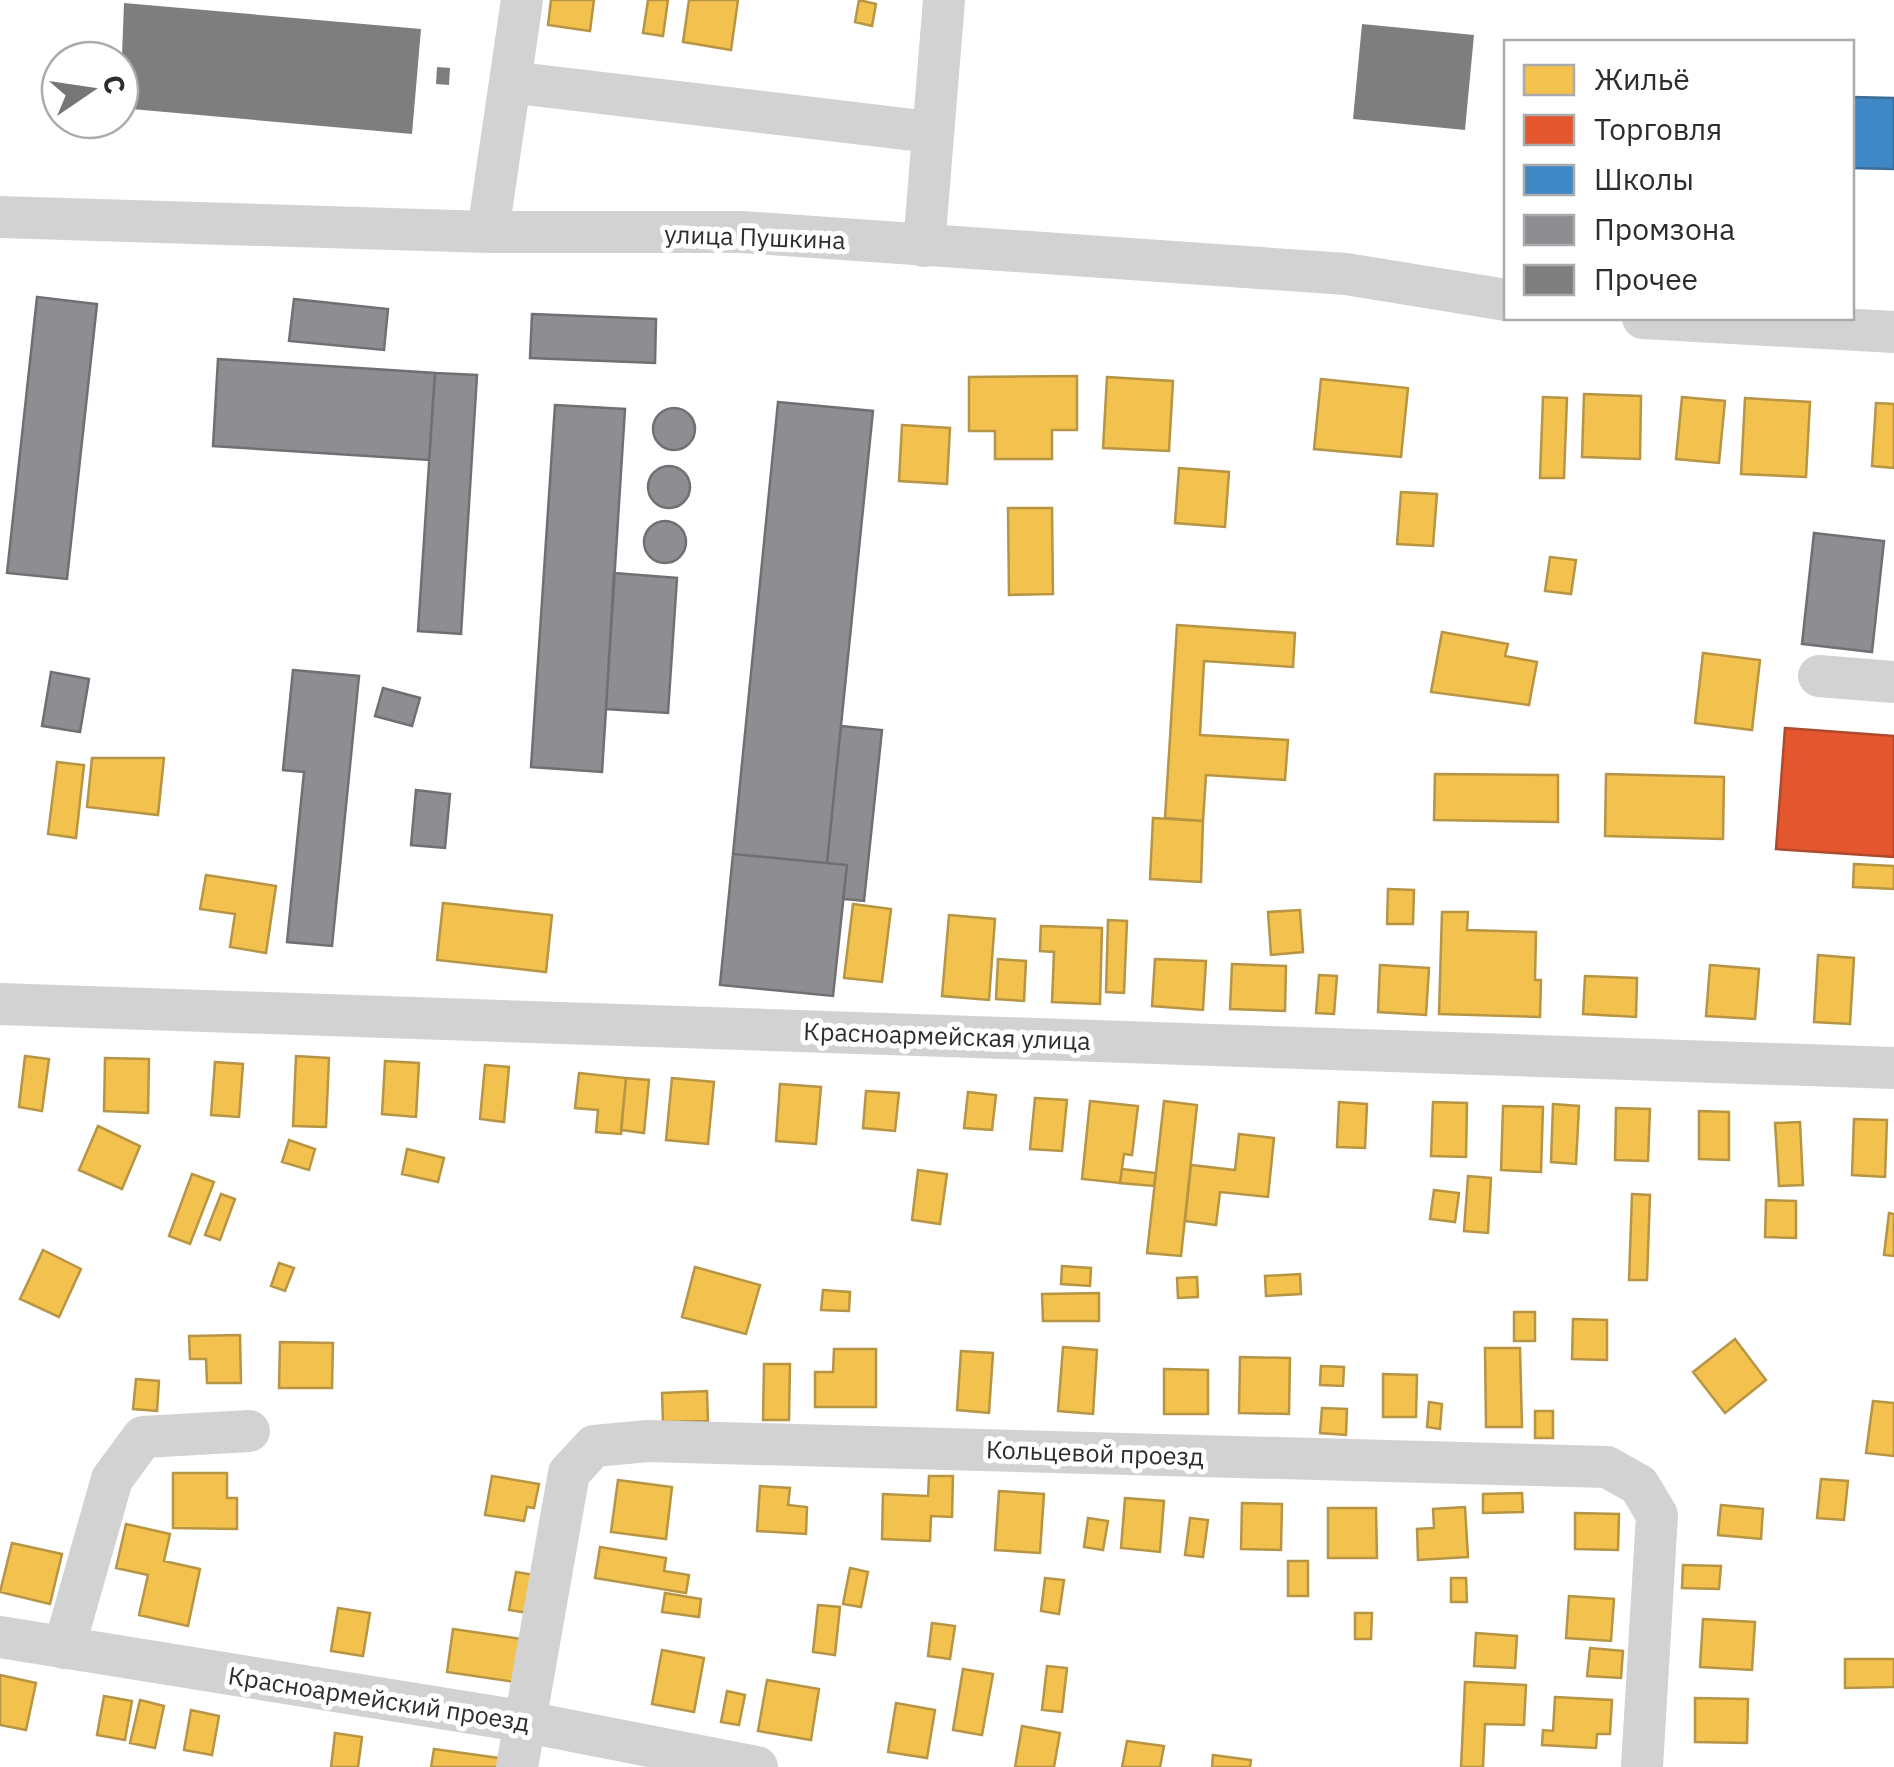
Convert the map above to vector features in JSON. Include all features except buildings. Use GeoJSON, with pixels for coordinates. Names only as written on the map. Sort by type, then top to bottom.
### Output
{"type":"FeatureCollection","features":[{"type":"Feature","properties":{"kind":"street"},"geometry":{"type":"LineString","coordinates":[[488,232],[522,0]]}},
{"type":"Feature","properties":{"kind":"street"},"geometry":{"type":"LineString","coordinates":[[924,246],[930,132],[944,0]]}},
{"type":"Feature","properties":{"kind":"street"},"geometry":{"type":"LineString","coordinates":[[510,82],[930,132]]}},
{"type":"Feature","properties":{"kind":"street","name":"улица Пушкина"},"geometry":{"type":"LineString","coordinates":[[0,217],[488,232],[742,232],[1346,274],[1504,300]]}},
{"type":"Feature","properties":{"kind":"street"},"geometry":{"type":"LineString","coordinates":[[1679,320],[1894,332]]}},
{"type":"Feature","properties":{"kind":"street"},"geometry":{"type":"LineString","coordinates":[[1819,676],[1894,682]]}},
{"type":"Feature","properties":{"kind":"street","name":"Красноармейская улица"},"geometry":{"type":"LineString","coordinates":[[0,1004],[1894,1068]]}},
{"type":"Feature","properties":{"kind":"street"},"geometry":{"type":"LineString","coordinates":[[64,1648],[112,1479],[142,1438],[249,1430]]}},
{"type":"Feature","properties":{"kind":"street","name":"Кольцевой проезд"},"geometry":{"type":"LineString","coordinates":[[516,1767],[521,1721],[569,1473],[594,1446],[648,1440],[1608,1467],[1639,1485],[1657,1514],[1642,1767]]}},
{"type":"Feature","properties":{"kind":"street","name":"Красноармейский проезд"},"geometry":{"type":"LineString","coordinates":[[0,1637],[521,1721],[757,1767]]}}]}
